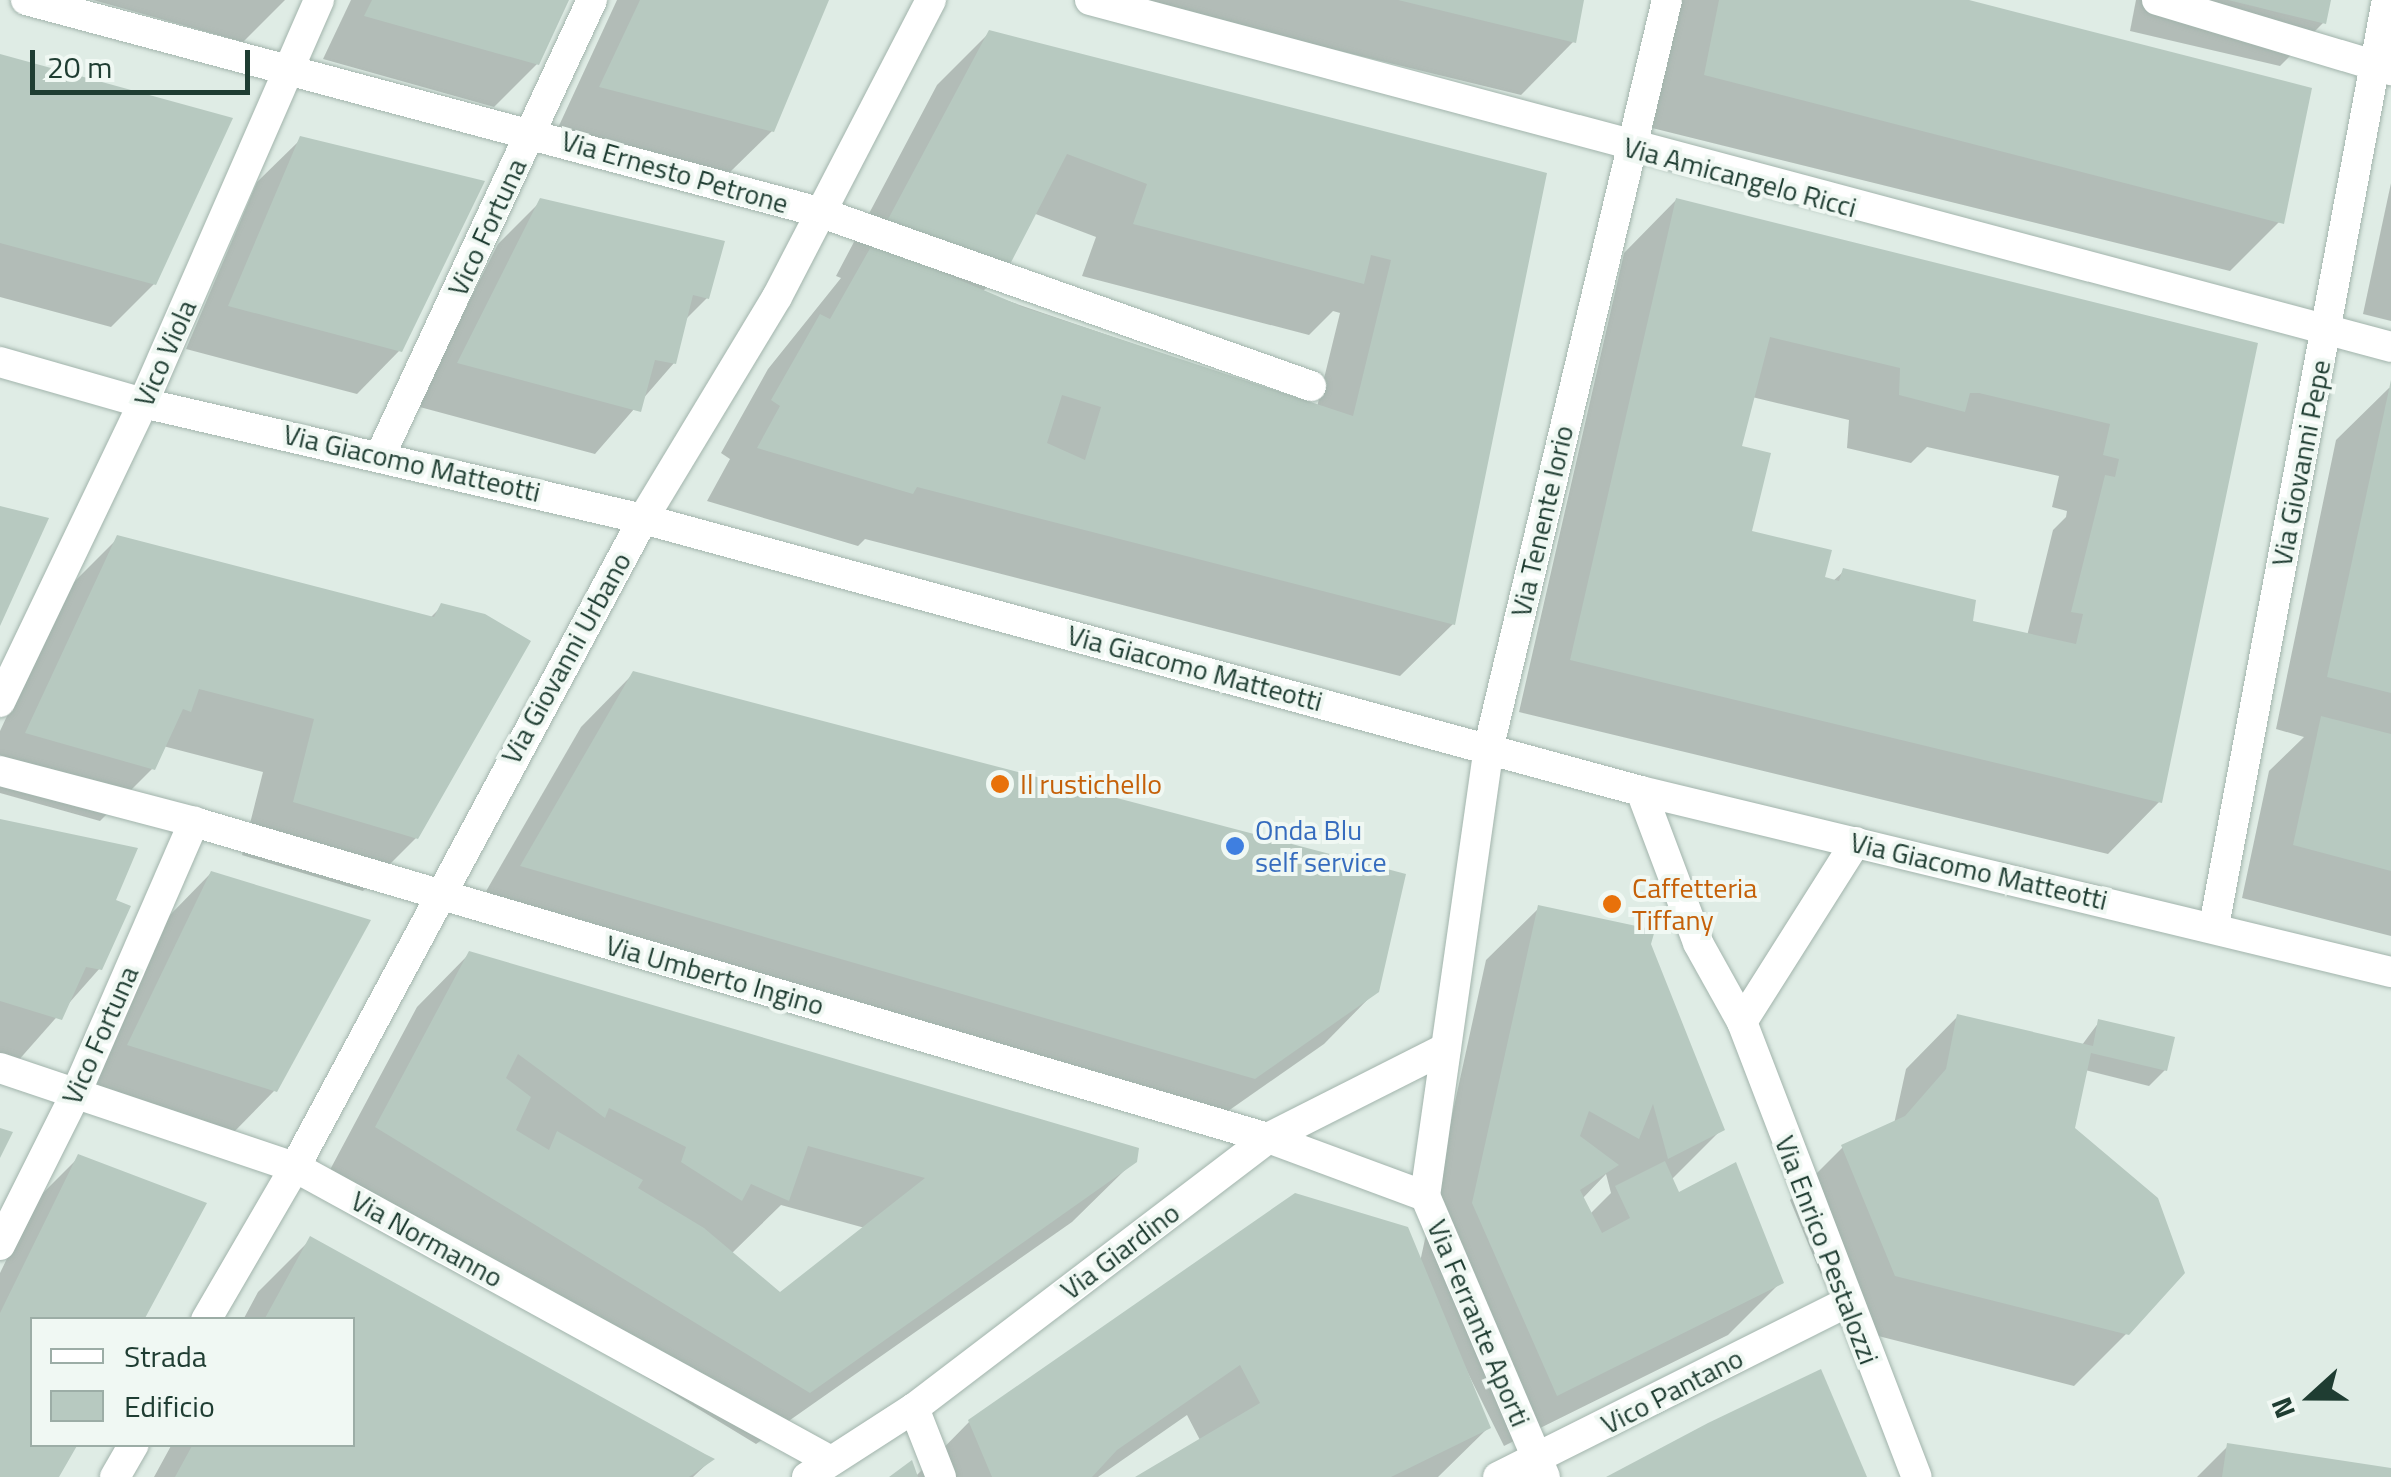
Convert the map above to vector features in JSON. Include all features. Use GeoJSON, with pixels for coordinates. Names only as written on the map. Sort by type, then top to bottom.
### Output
{"type":"FeatureCollection","features":[{"type":"Feature","properties":{"kind":"street","name":"Via Ernesto Petrone"},"geometry":{"type":"LineString","coordinates":[[26,0],[819,212],[1311,386]]}},
{"type":"Feature","properties":{"kind":"street","name":"Vico Viola"},"geometry":{"type":"LineString","coordinates":[[0,702],[143,403],[320,0]]}},
{"type":"Feature","properties":{"kind":"street","name":"Vico Fortuna"},"geometry":{"type":"LineString","coordinates":[[381,454],[592,0]]}},
{"type":"Feature","properties":{"kind":"street","name":"Via Giovanni Urbano"},"geometry":{"type":"LineString","coordinates":[[208,1317],[296,1167],[437,893],[643,519],[776,297],[931,0]]}},
{"type":"Feature","properties":{"kind":"street","name":"Via Amicangelo Ricci"},"geometry":{"type":"LineString","coordinates":[[1090,0],[1632,148],[2391,347]]}},
{"type":"Feature","properties":{"kind":"street","name":"Via Tenente Iorio"},"geometry":{"type":"LineString","coordinates":[[1446,1048],[1488,746],[1667,0]]}},
{"type":"Feature","properties":{"kind":"street"},"geometry":{"type":"LineString","coordinates":[[2157,0],[2382,67]]}},
{"type":"Feature","properties":{"kind":"street","name":"Via Giovanni Pepe"},"geometry":{"type":"LineString","coordinates":[[2214,926],[2326,333],[2382,67],[2387,0]]}},
{"type":"Feature","properties":{"kind":"street","name":"Via Giacomo Matteotti"},"geometry":{"type":"LineString","coordinates":[[0,362],[143,403],[381,454],[643,519],[1488,746],[1641,792],[2214,926],[2391,972]]}},
{"type":"Feature","properties":{"kind":"street","name":"Via Umberto Ingino"},"geometry":{"type":"LineString","coordinates":[[0,771],[194,822],[1268,1138],[1425,1196]]}},
{"type":"Feature","properties":{"kind":"street","name":"Via Enrico Pestalozzi"},"geometry":{"type":"LineString","coordinates":[[1641,792],[1698,942],[1742,1022],[1846,1304],[1917,1477]]}},
{"type":"Feature","properties":{"kind":"street","name":"Vico Fortuna"},"geometry":{"type":"LineString","coordinates":[[0,1246],[76,1093],[194,822]]}},
{"type":"Feature","properties":{"kind":"street"},"geometry":{"type":"LineString","coordinates":[[1742,1022],[1856,842]]}},
{"type":"Feature","properties":{"kind":"street","name":"Via Giardino"},"geometry":{"type":"LineString","coordinates":[[819,1469],[914,1408],[1268,1138],[1446,1048]]}},
{"type":"Feature","properties":{"kind":"street","name":"Via Ferrante Aporti"},"geometry":{"type":"LineString","coordinates":[[1446,1048],[1425,1196],[1541,1468]]}},
{"type":"Feature","properties":{"kind":"street","name":"Via Normanno"},"geometry":{"type":"LineString","coordinates":[[0,1068],[296,1167],[819,1469]]}},
{"type":"Feature","properties":{"kind":"street","name":"Vico Pantano"},"geometry":{"type":"LineString","coordinates":[[1498,1477],[1541,1468],[1846,1304]]}},
{"type":"Feature","properties":{"kind":"street"},"geometry":{"type":"LineString","coordinates":[[914,1408],[941,1477]]}},
{"type":"Feature","properties":{"kind":"street"},"geometry":{"type":"LineString","coordinates":[[114,1477],[132,1447]]}},
{"type":"Feature","properties":{"kind":"building"},"geometry":{"type":"Polygon","coordinates":[[[372,0],[569,0],[539,65],[364,16],[372,0]]]}},
{"type":"Feature","properties":{"kind":"building"},"geometry":{"type":"Polygon","coordinates":[[[640,0],[829,0],[774,132],[599,87],[640,0]]]}},
{"type":"Feature","properties":{"kind":"building"},"geometry":{"type":"Polygon","coordinates":[[[1398,0],[1584,0],[1576,43],[1398,0]]]}},
{"type":"Feature","properties":{"kind":"building"},"geometry":{"type":"Polygon","coordinates":[[[1719,0],[1969,0],[2312,88],[2284,224],[1704,75],[1719,0]]]}},
{"type":"Feature","properties":{"kind":"building"},"geometry":{"type":"Polygon","coordinates":[[[2228,0],[2331,0],[2326,24],[2228,0]]]}},
{"type":"Feature","properties":{"kind":"building"},"geometry":{"type":"Polygon","coordinates":[[[989,30],[1547,173],[1455,625],[917,487],[913,494],[757,448],[780,406],[771,400],[820,314],[830,319],[873,243],[1023,307],[1353,416],[1391,260],[1371,255],[1364,284],[1133,224],[1147,184],[1067,154],[1006,272],[886,223],[989,30]],[[1062,395],[1047,443],[1085,460],[1101,407],[1062,395]]]}},
{"type":"Feature","properties":{"kind":"building"},"geometry":{"type":"Polygon","coordinates":[[[0,54],[233,118],[156,285],[0,243],[0,54]]]}},
{"type":"Feature","properties":{"kind":"building"},"geometry":{"type":"Polygon","coordinates":[[[300,136],[485,181],[402,352],[228,306],[300,136]]]}},
{"type":"Feature","properties":{"kind":"building"},"geometry":{"type":"Polygon","coordinates":[[[540,198],[725,241],[709,299],[693,295],[676,364],[655,360],[641,412],[457,363],[540,198]]]}},
{"type":"Feature","properties":{"kind":"building"},"geometry":{"type":"Polygon","coordinates":[[[1676,198],[2258,343],[2162,803],[1570,660],[1676,198]],[[1770,337],[1742,446],[1771,453],[1752,531],[1832,550],[1825,577],[1839,581],[1843,568],[1976,600],[1973,621],[2076,644],[2083,614],[2071,612],[2105,475],[2115,477],[2119,459],[2103,455],[2110,424],[1979,393],[1970,393],[1965,412],[1899,395],[1900,368],[1770,337]]]}},
{"type":"Feature","properties":{"kind":"building"},"geometry":{"type":"Polygon","coordinates":[[[2391,380],[2391,693],[2327,677],[2391,380]]]}},
{"type":"Feature","properties":{"kind":"building"},"geometry":{"type":"Polygon","coordinates":[[[0,506],[49,518],[0,626],[0,506]]]}},
{"type":"Feature","properties":{"kind":"building"},"geometry":{"type":"Polygon","coordinates":[[[117,535],[434,617],[441,603],[485,614],[531,641],[418,839],[293,802],[314,719],[199,689],[191,712],[183,709],[155,770],[25,733],[117,535]]]}},
{"type":"Feature","properties":{"kind":"building"},"geometry":{"type":"Polygon","coordinates":[[[633,671],[1406,874],[1379,992],[1255,1079],[520,866],[633,671]]]}},
{"type":"Feature","properties":{"kind":"building"},"geometry":{"type":"Polygon","coordinates":[[[2321,716],[2391,734],[2391,871],[2293,845],[2321,716]]]}},
{"type":"Feature","properties":{"kind":"building"},"geometry":{"type":"Polygon","coordinates":[[[0,819],[138,848],[116,900],[131,906],[102,970],[86,967],[62,1020],[0,1001],[0,819]]]}},
{"type":"Feature","properties":{"kind":"building"},"geometry":{"type":"Polygon","coordinates":[[[211,871],[371,920],[277,1092],[127,1045],[211,871]]]}},
{"type":"Feature","properties":{"kind":"building"},"geometry":{"type":"Polygon","coordinates":[[[1538,905],[1655,930],[1651,944],[1725,1130],[1668,1159],[1653,1104],[1639,1139],[1589,1111],[1580,1136],[1619,1165],[1580,1190],[1602,1233],[1630,1218],[1615,1186],[1665,1161],[1679,1192],[1736,1162],[1784,1283],[1557,1396],[1472,1203],[1538,905]]]}},
{"type":"Feature","properties":{"kind":"building"},"geometry":{"type":"Polygon","coordinates":[[[469,951],[1139,1148],[1137,1162],[810,1393],[375,1127],[469,951]],[[518,1054],[506,1078],[531,1097],[516,1130],[549,1150],[557,1131],[643,1180],[638,1188],[704,1228],[780,1292],[925,1178],[808,1146],[789,1201],[751,1184],[742,1201],[681,1162],[686,1147],[609,1108],[605,1118],[518,1054]]]}},
{"type":"Feature","properties":{"kind":"building"},"geometry":{"type":"Polygon","coordinates":[[[1957,1014],[2093,1046],[2098,1019],[2175,1037],[2167,1071],[2091,1053],[2075,1128],[2158,1198],[2185,1273],[2129,1335],[1895,1276],[1841,1145],[1905,1116],[1946,1069],[1957,1014]]]}},
{"type":"Feature","properties":{"kind":"building"},"geometry":{"type":"Polygon","coordinates":[[[0,1128],[13,1132],[0,1158],[0,1128]]]}},
{"type":"Feature","properties":{"kind":"building"},"geometry":{"type":"Polygon","coordinates":[[[78,1154],[207,1203],[146,1317],[30,1317],[30,1447],[76,1447],[59,1477],[0,1477],[0,1313],[78,1154]]]}},
{"type":"Feature","properties":{"kind":"building"},"geometry":{"type":"Polygon","coordinates":[[[1295,1193],[1408,1227],[1491,1428],[1391,1477],[1135,1477],[1260,1403],[1240,1365],[1117,1450],[1092,1477],[992,1477],[968,1420],[1295,1193]]]}},
{"type":"Feature","properties":{"kind":"building"},"geometry":{"type":"Polygon","coordinates":[[[310,1236],[715,1459],[689,1477],[175,1477],[191,1447],[355,1447],[355,1317],[266,1317],[310,1236]]]}},
{"type":"Feature","properties":{"kind":"building"},"geometry":{"type":"Polygon","coordinates":[[[1821,1369],[1867,1477],[1606,1477],[1708,1423],[1821,1369]]]}},
{"type":"Feature","properties":{"kind":"building"},"geometry":{"type":"Polygon","coordinates":[[[2227,1443],[2391,1468],[2391,1477],[2222,1477],[2227,1443]]]}},
{"type":"Feature","properties":{"kind":"building"},"geometry":{"type":"Polygon","coordinates":[[[912,1460],[918,1477],[889,1477],[912,1460]]]}},
{"type":"Feature","properties":{"kind":"place","name":"Il rustichello"},"geometry":{"type":"Point","coordinates":[1000,784]}},
{"type":"Feature","properties":{"kind":"place","name":"Onda Blu self service"},"geometry":{"type":"Point","coordinates":[1235,846]}},
{"type":"Feature","properties":{"kind":"place","name":"Caffetteria Tiffany"},"geometry":{"type":"Point","coordinates":[1612,904]}}]}
